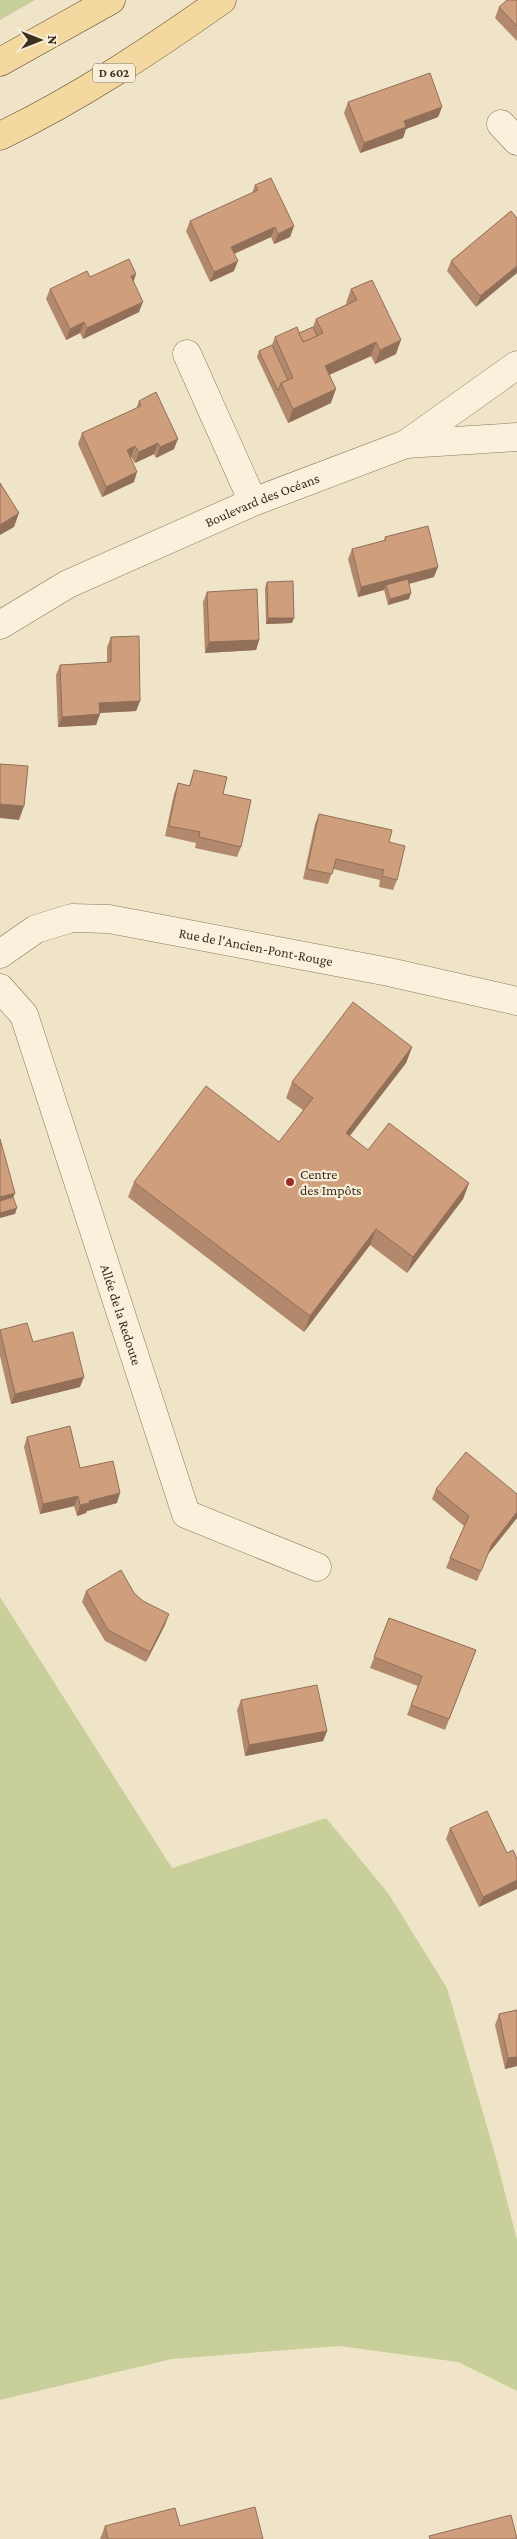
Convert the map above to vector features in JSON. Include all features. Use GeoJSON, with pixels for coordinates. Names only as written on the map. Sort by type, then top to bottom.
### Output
{"type":"FeatureCollection","features":[{"type":"Feature","properties":{"kind":"main road"},"geometry":{"type":"LineString","coordinates":[[0,62],[111,0]]}},
{"type":"Feature","properties":{"kind":"main road","name":"D 602"},"geometry":{"type":"LineString","coordinates":[[0,136],[29,122],[139,58],[222,0]]}},
{"type":"Feature","properties":{"kind":"street"},"geometry":{"type":"LineString","coordinates":[[187,354],[253,502]]}},
{"type":"Feature","properties":{"kind":"street","name":"Boulevard des Océans"},"geometry":{"type":"LineString","coordinates":[[0,624],[68,584],[253,502],[406,444],[517,365]]}},
{"type":"Feature","properties":{"kind":"street"},"geometry":{"type":"LineString","coordinates":[[406,444],[517,437]]}},
{"type":"Feature","properties":{"kind":"street","name":"Rue de l'Ancien-Pont-Rouge"},"geometry":{"type":"LineString","coordinates":[[0,954],[36,929],[72,918],[109,919],[390,972],[517,1001]]}},
{"type":"Feature","properties":{"kind":"street","name":"Allée de la Redoute"},"geometry":{"type":"LineString","coordinates":[[0,988],[24,1014],[186,1514],[317,1567]]}},
{"type":"Feature","properties":{"kind":"green space"},"geometry":{"type":"Polygon","coordinates":[[[0,0],[35,0],[0,20],[0,0]]]}},
{"type":"Feature","properties":{"kind":"green space"},"geometry":{"type":"Polygon","coordinates":[[[0,1597],[172,1868],[326,1818],[388,1893],[447,1988],[496,2158],[517,2240],[517,2391],[458,2362],[339,2346],[172,2359],[0,2400],[0,1597]]]}},
{"type":"Feature","properties":{"kind":"building"},"geometry":{"type":"Polygon","coordinates":[[[507,0],[517,0],[517,26],[499,7],[507,0]]]}},
{"type":"Feature","properties":{"kind":"building"},"geometry":{"type":"Polygon","coordinates":[[[430,73],[442,107],[404,121],[406,127],[364,143],[348,102],[430,73]]]}},
{"type":"Feature","properties":{"kind":"building"},"geometry":{"type":"Polygon","coordinates":[[[271,178],[294,226],[278,234],[275,227],[231,247],[238,261],[214,272],[190,221],[258,190],[255,185],[271,178]]]}},
{"type":"Feature","properties":{"kind":"building"},"geometry":{"type":"Polygon","coordinates":[[[511,211],[517,218],[517,266],[480,296],[451,261],[511,211]]]}},
{"type":"Feature","properties":{"kind":"building"},"geometry":{"type":"Polygon","coordinates":[[[129,259],[136,274],[131,276],[143,302],[87,328],[84,322],[70,329],[50,289],[87,271],[90,277],[129,259]]]}},
{"type":"Feature","properties":{"kind":"building"},"geometry":{"type":"Polygon","coordinates":[[[372,280],[401,340],[380,350],[376,342],[325,366],[336,389],[293,409],[281,383],[293,378],[275,337],[297,327],[303,342],[323,333],[316,319],[357,300],[351,289],[372,280]]]}},
{"type":"Feature","properties":{"kind":"building"},"geometry":{"type":"Polygon","coordinates":[[[313,327],[317,336],[303,342],[299,333],[313,327]]]}},
{"type":"Feature","properties":{"kind":"building"},"geometry":{"type":"Polygon","coordinates":[[[272,345],[288,380],[281,383],[278,391],[259,351],[272,345]]]}},
{"type":"Feature","properties":{"kind":"building"},"geometry":{"type":"Polygon","coordinates":[[[156,392],[178,439],[160,447],[158,443],[139,452],[135,446],[127,450],[137,472],[106,487],[82,433],[141,406],[139,401],[156,392]]]}},
{"type":"Feature","properties":{"kind":"building"},"geometry":{"type":"Polygon","coordinates":[[[0,483],[19,513],[0,525],[0,483]]]}},
{"type":"Feature","properties":{"kind":"building"},"geometry":{"type":"Polygon","coordinates":[[[428,526],[438,567],[361,587],[352,549],[386,540],[385,537],[428,526]]]}},
{"type":"Feature","properties":{"kind":"building"},"geometry":{"type":"Polygon","coordinates":[[[408,579],[411,593],[390,599],[386,585],[408,579]]]}},
{"type":"Feature","properties":{"kind":"building"},"geometry":{"type":"Polygon","coordinates":[[[293,581],[294,618],[268,618],[267,582],[293,581]]]}},
{"type":"Feature","properties":{"kind":"building"},"geometry":{"type":"Polygon","coordinates":[[[257,589],[259,640],[209,642],[207,592],[257,589]]]}},
{"type":"Feature","properties":{"kind":"building"},"geometry":{"type":"Polygon","coordinates":[[[139,636],[140,701],[99,703],[100,714],[62,717],[60,665],[111,662],[111,637],[139,636]]]}},
{"type":"Feature","properties":{"kind":"building"},"geometry":{"type":"Polygon","coordinates":[[[0,764],[28,766],[24,806],[0,804],[0,764]]]}},
{"type":"Feature","properties":{"kind":"building"},"geometry":{"type":"Polygon","coordinates":[[[194,770],[227,777],[223,794],[251,800],[241,847],[199,837],[200,832],[169,826],[178,783],[190,786],[194,770]]]}},
{"type":"Feature","properties":{"kind":"building"},"geometry":{"type":"Polygon","coordinates":[[[319,814],[392,830],[389,842],[405,846],[397,880],[382,876],[384,870],[336,859],[332,874],[307,869],[319,814]]]}},
{"type":"Feature","properties":{"kind":"building","name":"Centre des Impôts"},"geometry":{"type":"Polygon","coordinates":[[[353,1002],[412,1047],[346,1133],[368,1150],[389,1123],[469,1183],[413,1257],[376,1229],[310,1316],[134,1182],[206,1086],[279,1142],[313,1098],[292,1082],[353,1002]]]}},
{"type":"Feature","properties":{"kind":"building"},"geometry":{"type":"Polygon","coordinates":[[[0,1139],[15,1193],[0,1197],[0,1139]]]}},
{"type":"Feature","properties":{"kind":"building"},"geometry":{"type":"Polygon","coordinates":[[[13,1197],[17,1208],[0,1213],[0,1201],[13,1197]]]}},
{"type":"Feature","properties":{"kind":"building"},"geometry":{"type":"Polygon","coordinates":[[[27,1323],[33,1342],[73,1332],[84,1377],[15,1394],[0,1330],[27,1323]]]}},
{"type":"Feature","properties":{"kind":"building"},"geometry":{"type":"Polygon","coordinates":[[[70,1426],[80,1468],[113,1461],[120,1493],[80,1505],[78,1496],[43,1504],[27,1437],[70,1426]]]}},
{"type":"Feature","properties":{"kind":"building"},"geometry":{"type":"Polygon","coordinates":[[[466,1452],[517,1494],[517,1512],[492,1544],[481,1571],[450,1558],[469,1516],[436,1489],[466,1452]]]}},
{"type":"Feature","properties":{"kind":"building"},"geometry":{"type":"Polygon","coordinates":[[[121,1570],[134,1593],[143,1601],[169,1614],[150,1652],[108,1630],[86,1591],[121,1570]]]}},
{"type":"Feature","properties":{"kind":"building"},"geometry":{"type":"Polygon","coordinates":[[[389,1618],[476,1650],[449,1719],[411,1705],[422,1676],[374,1657],[389,1618]]]}},
{"type":"Feature","properties":{"kind":"building"},"geometry":{"type":"Polygon","coordinates":[[[317,1685],[327,1731],[249,1745],[241,1700],[317,1685]]]}},
{"type":"Feature","properties":{"kind":"building"},"geometry":{"type":"Polygon","coordinates":[[[487,1811],[507,1853],[513,1850],[517,1859],[517,1880],[483,1897],[450,1828],[487,1811]]]}},
{"type":"Feature","properties":{"kind":"building"},"geometry":{"type":"Polygon","coordinates":[[[517,2010],[517,2057],[508,2058],[499,2014],[517,2010]]]}},
{"type":"Feature","properties":{"kind":"building"},"geometry":{"type":"Polygon","coordinates":[[[255,2507],[263,2539],[108,2539],[105,2526],[175,2508],[180,2526],[255,2507]]]}},
{"type":"Feature","properties":{"kind":"building"},"geometry":{"type":"Polygon","coordinates":[[[511,2515],[517,2539],[430,2539],[429,2536],[511,2515]]]}},
{"type":"Feature","properties":{"kind":"place","name":"Centre des Impôts"},"geometry":{"type":"Point","coordinates":[290,1182]}}]}
